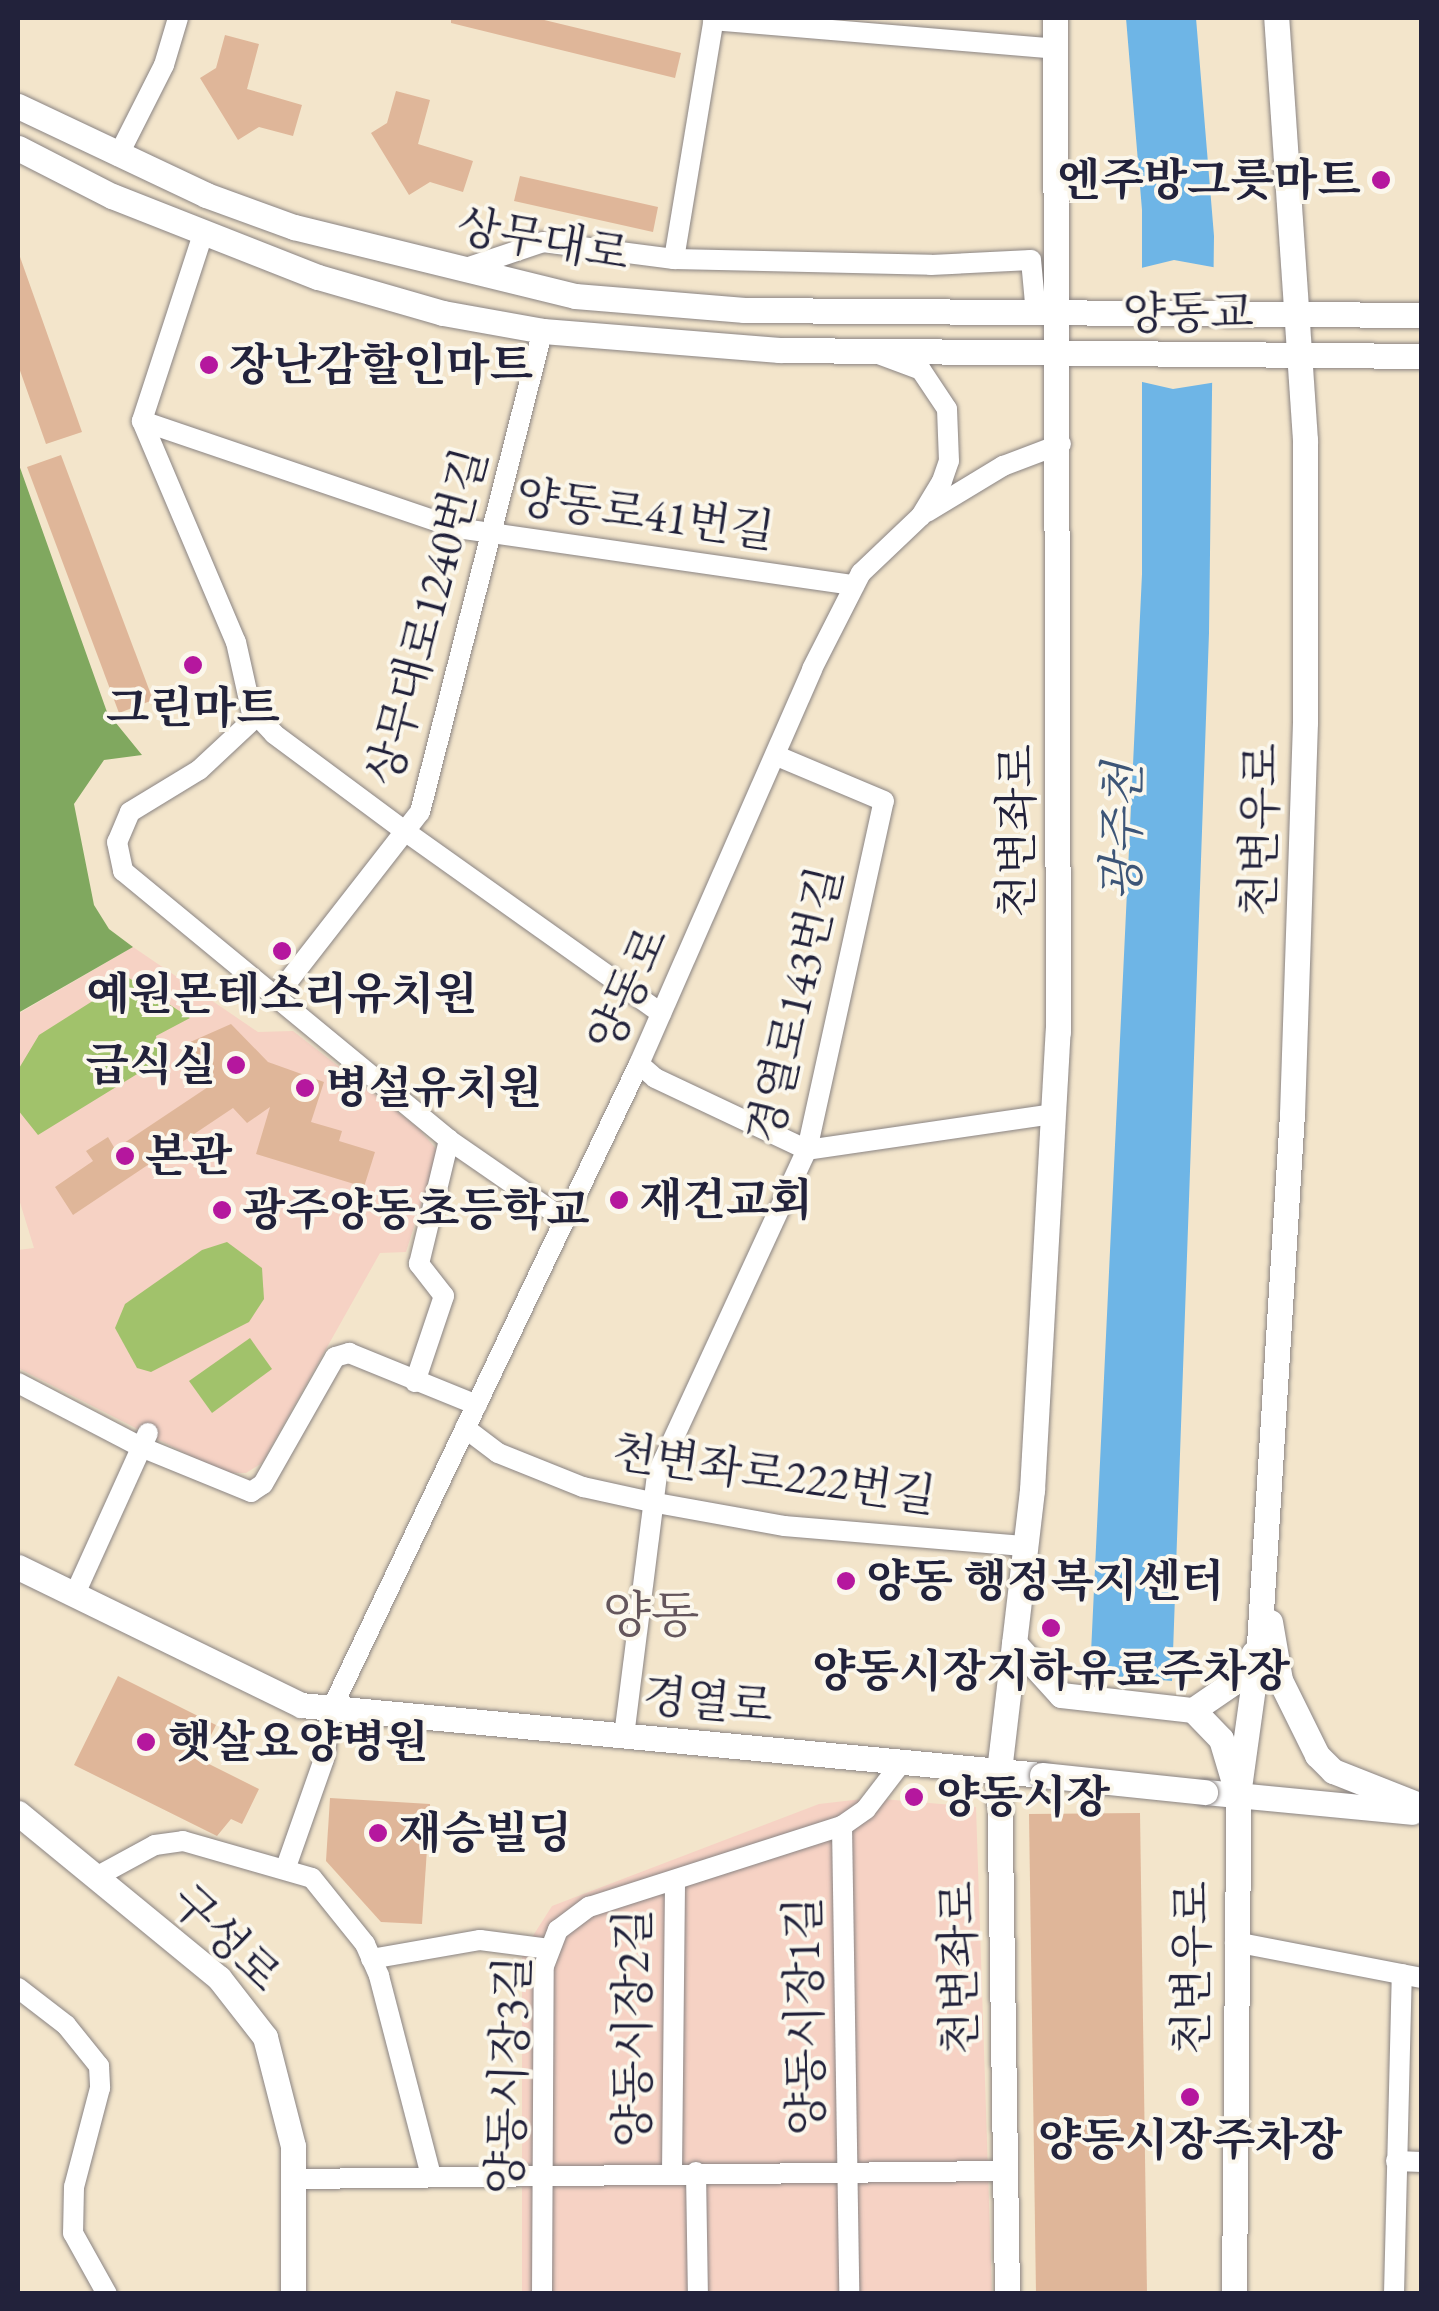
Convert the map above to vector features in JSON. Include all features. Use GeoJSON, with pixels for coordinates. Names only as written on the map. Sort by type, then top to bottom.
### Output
{"type":"FeatureCollection","features":[{"type":"Feature","properties":{"kind":"street"},"geometry":{"type":"LineString","coordinates":[[118,156],[164,65],[178,18]]}},
{"type":"Feature","properties":{"kind":"street","name":"천변좌로"},"geometry":{"type":"LineString","coordinates":[[1007,2294],[999,1771],[1025,1546],[1054,1114],[1061,444],[1070,356],[1059,313],[1055,18]]}},
{"type":"Feature","properties":{"kind":"street","name":"천변우로"},"geometry":{"type":"LineString","coordinates":[[1234,2294],[1238,1795],[1259,1644],[1300,946],[1307,575],[1296,312],[1276,18]]}},
{"type":"Feature","properties":{"kind":"street"},"geometry":{"type":"LineString","coordinates":[[674,259],[713,19],[1056,50]]}},
{"type":"Feature","properties":{"kind":"street","name":"상무대로"},"geometry":{"type":"LineString","coordinates":[[18,106],[118,156],[294,227],[457,271],[574,296],[744,310],[1296,312]]}},
{"type":"Feature","properties":{"kind":"street","name":"상무대로"},"geometry":{"type":"LineString","coordinates":[[18,148],[203,234],[443,313],[543,330],[700,347],[1070,356]]}},
{"type":"Feature","properties":{"kind":"street"},"geometry":{"type":"LineString","coordinates":[[203,234],[142,421],[236,642],[257,716],[274,734],[406,832],[661,1012]]}},
{"type":"Feature","properties":{"kind":"street"},"geometry":{"type":"LineString","coordinates":[[457,271],[543,242],[674,259],[931,265],[1031,260],[1059,313]]}},
{"type":"Feature","properties":{"kind":"street"},"geometry":{"type":"LineString","coordinates":[[1296,312],[1422,315]]}},
{"type":"Feature","properties":{"kind":"street","name":"상무대로1240번길"},"geometry":{"type":"LineString","coordinates":[[275,998],[420,812],[543,330]]}},
{"type":"Feature","properties":{"kind":"street","name":"양동로"},"geometry":{"type":"LineString","coordinates":[[286,1866],[324,1758],[331,1710],[638,1064],[854,584],[921,516],[949,461],[947,410],[921,370],[865,350]]}},
{"type":"Feature","properties":{"kind":"street"},"geometry":{"type":"LineString","coordinates":[[1298,354],[1422,356]]}},
{"type":"Feature","properties":{"kind":"street","name":"양동교"},"geometry":{"type":"LineString","coordinates":[[1070,356],[1298,354]]}},
{"type":"Feature","properties":{"kind":"street","name":"양동로41번길"},"geometry":{"type":"LineString","coordinates":[[142,421],[430,520],[491,534],[854,584]]}},
{"type":"Feature","properties":{"kind":"street"},"geometry":{"type":"LineString","coordinates":[[921,516],[1002,466],[1061,444]]}},
{"type":"Feature","properties":{"kind":"street"},"geometry":{"type":"LineString","coordinates":[[257,716],[198,770],[130,812],[117,849],[130,880],[449,1140],[564,1220]]}},
{"type":"Feature","properties":{"kind":"street","name":"경열로143번길"},"geometry":{"type":"LineString","coordinates":[[624,1736],[651,1502],[669,1442],[807,1150],[884,801],[776,756]]}},
{"type":"Feature","properties":{"kind":"street"},"geometry":{"type":"LineString","coordinates":[[638,1064],[655,1078],[807,1150],[1054,1114]]}},
{"type":"Feature","properties":{"kind":"street"},"geometry":{"type":"LineString","coordinates":[[416,1382],[444,1296],[419,1264],[449,1140]]}},
{"type":"Feature","properties":{"kind":"street"},"geometry":{"type":"LineString","coordinates":[[18,1383],[252,1492],[264,1484],[335,1358],[349,1352],[476,1405]]}},
{"type":"Feature","properties":{"kind":"street","name":"천변좌로222번길"},"geometry":{"type":"LineString","coordinates":[[465,1428],[498,1453],[566,1480],[651,1502],[785,1526],[1025,1546]]}},
{"type":"Feature","properties":{"kind":"street"},"geometry":{"type":"LineString","coordinates":[[74,1596],[144,1440]]}},
{"type":"Feature","properties":{"kind":"street","name":"경열로"},"geometry":{"type":"LineString","coordinates":[[18,1567],[264,1692],[331,1710],[1422,1809]]}},
{"type":"Feature","properties":{"kind":"street"},"geometry":{"type":"LineString","coordinates":[[1262,1577],[1280,1680],[1317,1756],[1333,1770],[1422,1809]]}},
{"type":"Feature","properties":{"kind":"street"},"geometry":{"type":"LineString","coordinates":[[1014,1642],[1061,1695],[1193,1710],[1221,1740],[1238,1795]]}},
{"type":"Feature","properties":{"kind":"street"},"geometry":{"type":"LineString","coordinates":[[1193,1710],[1241,1677],[1259,1644]]}},
{"type":"Feature","properties":{"kind":"street"},"geometry":{"type":"LineString","coordinates":[[842,1826],[866,1809],[902,1762]]}},
{"type":"Feature","properties":{"kind":"street","name":"구성로"},"geometry":{"type":"LineString","coordinates":[[21,1822],[96,1877],[245,2008],[281,2081],[296,2179],[292,2294]]}},
{"type":"Feature","properties":{"kind":"street","name":"양동시장2길"},"geometry":{"type":"LineString","coordinates":[[672,2172],[675,1880],[842,1826]]}},
{"type":"Feature","properties":{"kind":"street","name":"양동시장1길"},"geometry":{"type":"LineString","coordinates":[[842,1826],[849,2294]]}},
{"type":"Feature","properties":{"kind":"street"},"geometry":{"type":"LineString","coordinates":[[96,1877],[170,1841],[286,1866],[312,1878],[372,1959],[431,2176]]}},
{"type":"Feature","properties":{"kind":"street","name":"양동시장3길"},"geometry":{"type":"LineString","coordinates":[[542,2294],[549,1949],[570,1915],[675,1880]]}},
{"type":"Feature","properties":{"kind":"street"},"geometry":{"type":"LineString","coordinates":[[372,1959],[480,1940],[549,1949]]}},
{"type":"Feature","properties":{"kind":"street"},"geometry":{"type":"LineString","coordinates":[[1235,1942],[1412,1976],[1396,2161],[1394,2294]]}},
{"type":"Feature","properties":{"kind":"street"},"geometry":{"type":"LineString","coordinates":[[18,1988],[66,2025],[99,2066],[100,2088],[74,2187],[73,2233],[107,2294]]}},
{"type":"Feature","properties":{"kind":"street"},"geometry":{"type":"LineString","coordinates":[[1396,2161],[1422,2162]]}},
{"type":"Feature","properties":{"kind":"street"},"geometry":{"type":"LineString","coordinates":[[296,2179],[543,2173],[1005,2171]]}},
{"type":"Feature","properties":{"kind":"street","name":"양동시장2길"},"geometry":{"type":"LineString","coordinates":[[696,2172],[698,2294]]}},
{"type":"Feature","properties":{"kind":"shaded area","name":"광주양동초등학교"},"geometry":{"type":"Polygon","coordinates":[[[133,947],[258,1032],[293,1031],[418,1128],[438,1151],[406,1252],[380,1253],[262,1463],[246,1473],[224,1473],[18,1368],[18,1250],[34,1248],[18,1196],[18,1014],[133,947]]]}},
{"type":"Feature","properties":{"kind":"shaded area","name":"양동시장"},"geometry":{"type":"Polygon","coordinates":[[[871,1798],[976,1807],[992,2293],[522,2293],[522,1953],[552,1906],[819,1804],[871,1798]]]}},
{"type":"Feature","properties":{"kind":"green space"},"geometry":{"type":"Polygon","coordinates":[[[18,462],[107,712],[142,755],[104,760],[74,804],[94,905],[109,929],[133,947],[18,1013],[18,462]]]}},
{"type":"Feature","properties":{"kind":"green space"},"geometry":{"type":"Polygon","coordinates":[[[129,978],[190,1018],[156,1036],[160,1060],[38,1135],[18,1110],[18,1070],[39,1035],[129,978]]]}},
{"type":"Feature","properties":{"kind":"green space"},"geometry":{"type":"Polygon","coordinates":[[[227,1242],[262,1268],[264,1299],[249,1322],[151,1372],[137,1368],[115,1328],[125,1304],[202,1250],[227,1242]]]}},
{"type":"Feature","properties":{"kind":"green space"},"geometry":{"type":"Polygon","coordinates":[[[250,1338],[272,1369],[212,1413],[189,1381],[250,1338]]]}},
{"type":"Feature","properties":{"kind":"water","name":"광주천"},"geometry":{"type":"Polygon","coordinates":[[[1126,18],[1196,18],[1214,236],[1209,633],[1172,1681],[1090,1674],[1142,574],[1142,210],[1126,18]]]}},
{"type":"Feature","properties":{"kind":"pier"},"geometry":{"type":"Polygon","coordinates":[[[1174,260],[1218,268],[1217,382],[1173,389],[1138,381],[1137,269],[1174,260]]]}},
{"type":"Feature","properties":{"kind":"building"},"geometry":{"type":"Polygon","coordinates":[[[451,18],[536,18],[681,53],[675,78],[451,23],[451,18]]]}},
{"type":"Feature","properties":{"kind":"building"},"geometry":{"type":"Polygon","coordinates":[[[225,35],[259,44],[247,89],[302,105],[293,136],[259,127],[238,140],[200,78],[216,68],[225,35]]]}},
{"type":"Feature","properties":{"kind":"building"},"geometry":{"type":"Polygon","coordinates":[[[396,91],[430,100],[418,144],[473,161],[463,192],[430,182],[409,195],[371,133],[387,123],[396,91]]]}},
{"type":"Feature","properties":{"kind":"building"},"geometry":{"type":"Polygon","coordinates":[[[520,176],[658,207],[653,232],[514,201],[520,176]]]}},
{"type":"Feature","properties":{"kind":"building"},"geometry":{"type":"Polygon","coordinates":[[[20,257],[82,432],[46,444],[18,365],[20,257]]]}},
{"type":"Feature","properties":{"kind":"building"},"geometry":{"type":"Polygon","coordinates":[[[61,455],[153,700],[119,713],[27,467],[61,455]]]}},
{"type":"Feature","properties":{"kind":"building"},"geometry":{"type":"Polygon","coordinates":[[[231,1024],[268,1062],[324,1082],[311,1122],[342,1131],[339,1141],[375,1152],[364,1187],[256,1154],[270,1107],[247,1123],[233,1108],[73,1215],[55,1187],[93,1161],[86,1151],[108,1137],[115,1149],[214,1083],[188,1043],[231,1024]]]}},
{"type":"Feature","properties":{"kind":"building","name":"햇살요양병원"},"geometry":{"type":"Polygon","coordinates":[[[118,1676],[216,1725],[199,1759],[259,1789],[242,1824],[231,1819],[217,1836],[74,1765],[118,1676]]]}},
{"type":"Feature","properties":{"kind":"building","name":"재승빌딩"},"geometry":{"type":"Polygon","coordinates":[[[330,1798],[430,1804],[422,1924],[381,1922],[326,1861],[330,1798]]]}},
{"type":"Feature","properties":{"kind":"building"},"geometry":{"type":"Polygon","coordinates":[[[1140,1813],[1147,2294],[1036,2294],[1029,1814],[1140,1813]]]}},
{"type":"Feature","properties":{"kind":"place","name":"엔주방그릇마트"},"geometry":{"type":"Point","coordinates":[1381,180]}},
{"type":"Feature","properties":{"kind":"place","name":"장난감할인마트"},"geometry":{"type":"Point","coordinates":[209,365]}},
{"type":"Feature","properties":{"kind":"place","name":"그린마트"},"geometry":{"type":"Point","coordinates":[193,665]}},
{"type":"Feature","properties":{"kind":"place","name":"예원몬테소리유치원"},"geometry":{"type":"Point","coordinates":[282,951]}},
{"type":"Feature","properties":{"kind":"place","name":"급식실"},"geometry":{"type":"Point","coordinates":[236,1065]}},
{"type":"Feature","properties":{"kind":"place","name":"병설유치원"},"geometry":{"type":"Point","coordinates":[305,1088]}},
{"type":"Feature","properties":{"kind":"place","name":"본관"},"geometry":{"type":"Point","coordinates":[125,1156]}},
{"type":"Feature","properties":{"kind":"place","name":"재건교회"},"geometry":{"type":"Point","coordinates":[619,1200]}},
{"type":"Feature","properties":{"kind":"place","name":"광주양동초등학교"},"geometry":{"type":"Point","coordinates":[222,1210]}},
{"type":"Feature","properties":{"kind":"place","name":"양동 행정복지센터"},"geometry":{"type":"Point","coordinates":[846,1581]}},
{"type":"Feature","properties":{"kind":"place","name":"양동시장지하유료주차장"},"geometry":{"type":"Point","coordinates":[1051,1628]}},
{"type":"Feature","properties":{"kind":"place","name":"햇살요양병원"},"geometry":{"type":"Point","coordinates":[146,1742]}},
{"type":"Feature","properties":{"kind":"place","name":"양동시장"},"geometry":{"type":"Point","coordinates":[914,1797]}},
{"type":"Feature","properties":{"kind":"place","name":"재승빌딩"},"geometry":{"type":"Point","coordinates":[378,1833]}},
{"type":"Feature","properties":{"kind":"place","name":"양동시장주차장"},"geometry":{"type":"Point","coordinates":[1190,2097]}},
{"type":"Feature","properties":{"kind":"district","name":"양동"},"geometry":{"type":"Point","coordinates":[651,1615]}}]}
